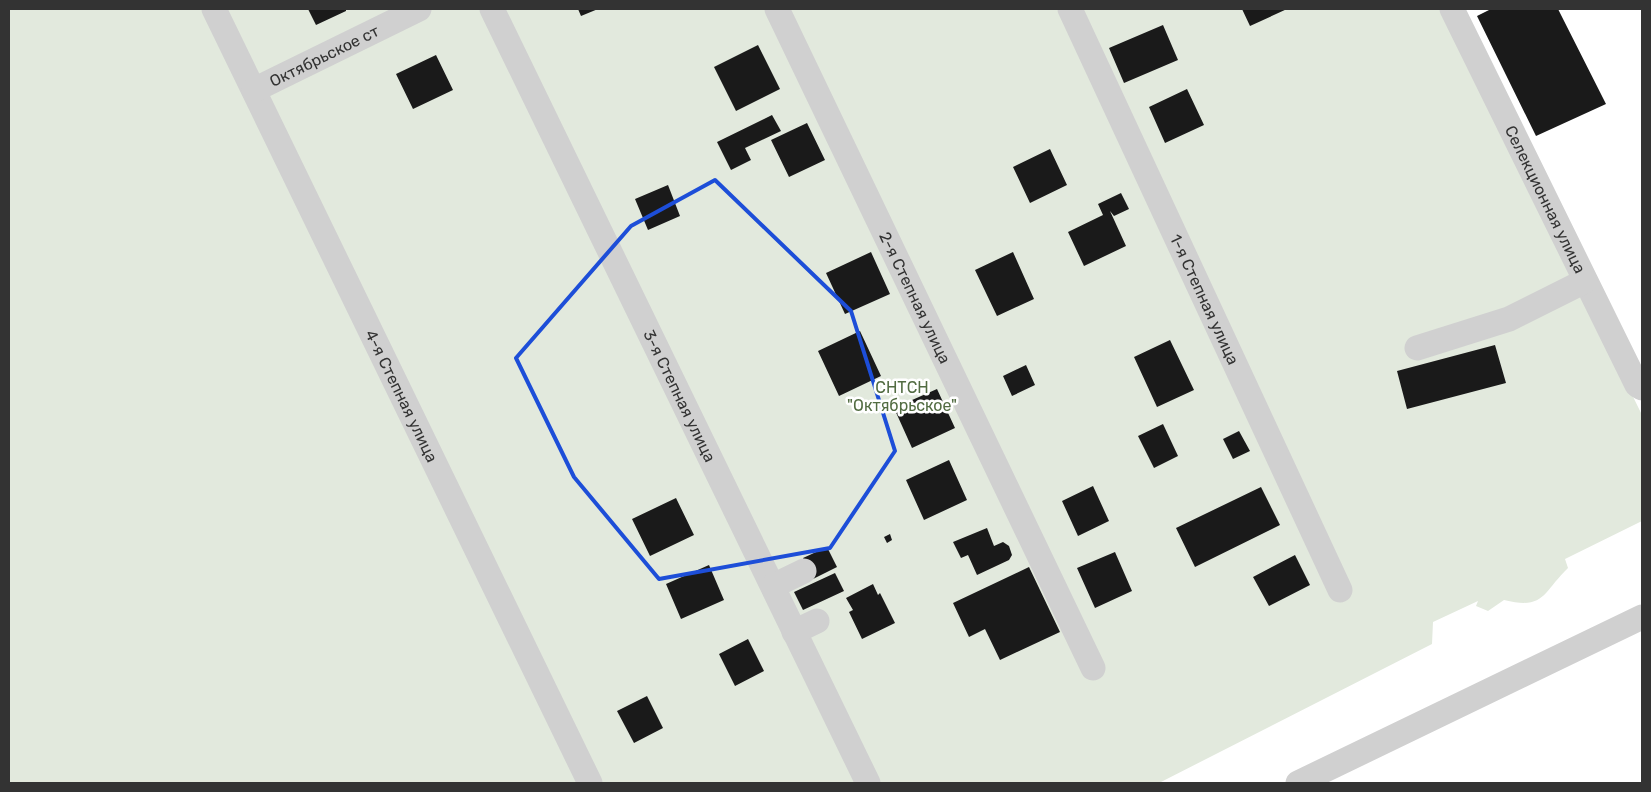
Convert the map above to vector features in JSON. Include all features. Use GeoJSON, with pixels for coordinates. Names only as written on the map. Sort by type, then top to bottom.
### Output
{"type":"FeatureCollection","features":[{"type":"Feature","properties":{"kind":"street","name":"4-я Степная улица"},"geometry":{"type":"LineString","coordinates":[[214,9],[590,783]]}},
{"type":"Feature","properties":{"kind":"street","name":"Октябрьское ст"},"geometry":{"type":"LineString","coordinates":[[254,90],[419,9]]}},
{"type":"Feature","properties":{"kind":"street","name":"3-я Степная улица"},"geometry":{"type":"LineString","coordinates":[[492,9],[868,783]]}},
{"type":"Feature","properties":{"kind":"street","name":"2-я Степная улица"},"geometry":{"type":"LineString","coordinates":[[777,9],[1092,668]]}},
{"type":"Feature","properties":{"kind":"street","name":"1-я Степная улица"},"geometry":{"type":"LineString","coordinates":[[1070,9],[1340,590]]}},
{"type":"Feature","properties":{"kind":"street","name":"Селекционная улица"},"geometry":{"type":"LineString","coordinates":[[1452,9],[1636,385],[1642,388]]}},
{"type":"Feature","properties":{"kind":"street"},"geometry":{"type":"LineString","coordinates":[[1417,348],[1509,319],[1585,280]]}},
{"type":"Feature","properties":{"kind":"street"},"geometry":{"type":"LineString","coordinates":[[773,586],[804,571]]}},
{"type":"Feature","properties":{"kind":"street"},"geometry":{"type":"LineString","coordinates":[[1298,783],[1642,617]]}},
{"type":"Feature","properties":{"kind":"street"},"geometry":{"type":"LineString","coordinates":[[794,632],[817,621]]}},
{"type":"Feature","properties":{"kind":"highlighted area"},"geometry":{"type":"Polygon","coordinates":[[[715,180],[851,311],[895,451],[830,548],[659,579],[574,477],[516,358],[631,226],[715,180]]]}},
{"type":"Feature","properties":{"kind":"green space","name":"СНТСН \"Октябрьское\""},"geometry":{"type":"Polygon","coordinates":[[[9,9],[1443,9],[1642,415],[1642,521],[1565,559],[1568,568],[1542,597],[1535,601],[1517,603],[1504,600],[1488,611],[1476,606],[1478,601],[1433,622],[1432,644],[1159,783],[9,783],[9,9]]]}},
{"type":"Feature","properties":{"kind":"building"},"geometry":{"type":"Polygon","coordinates":[[[308,9],[346,9],[346,11],[316,25],[308,9]]]}},
{"type":"Feature","properties":{"kind":"building"},"geometry":{"type":"Polygon","coordinates":[[[578,9],[598,9],[581,16],[578,9]]]}},
{"type":"Feature","properties":{"kind":"building"},"geometry":{"type":"Polygon","coordinates":[[[1242,9],[1287,9],[1250,26],[1242,9]]]}},
{"type":"Feature","properties":{"kind":"building"},"geometry":{"type":"Polygon","coordinates":[[[1491,9],[1558,9],[1606,104],[1536,136],[1477,16],[1491,9]]]}},
{"type":"Feature","properties":{"kind":"building"},"geometry":{"type":"Polygon","coordinates":[[[1163,25],[1178,60],[1124,83],[1109,48],[1163,25]]]}},
{"type":"Feature","properties":{"kind":"building"},"geometry":{"type":"Polygon","coordinates":[[[758,45],[780,89],[736,111],[714,67],[758,45]]]}},
{"type":"Feature","properties":{"kind":"building"},"geometry":{"type":"Polygon","coordinates":[[[436,55],[453,90],[413,109],[396,74],[436,55]]]}},
{"type":"Feature","properties":{"kind":"building"},"geometry":{"type":"Polygon","coordinates":[[[1187,89],[1204,125],[1165,143],[1149,107],[1187,89]]]}},
{"type":"Feature","properties":{"kind":"building"},"geometry":{"type":"Polygon","coordinates":[[[772,115],[781,131],[745,148],[751,160],[731,170],[717,142],[772,115]]]}},
{"type":"Feature","properties":{"kind":"building"},"geometry":{"type":"Polygon","coordinates":[[[807,123],[825,160],[789,177],[771,140],[807,123]]]}},
{"type":"Feature","properties":{"kind":"building"},"geometry":{"type":"Polygon","coordinates":[[[1050,149],[1067,185],[1030,203],[1013,167],[1050,149]]]}},
{"type":"Feature","properties":{"kind":"building"},"geometry":{"type":"Polygon","coordinates":[[[668,185],[680,216],[648,230],[635,199],[668,185]]]}},
{"type":"Feature","properties":{"kind":"building"},"geometry":{"type":"Polygon","coordinates":[[[1121,193],[1129,209],[1114,216],[1110,211],[1126,246],[1084,266],[1068,232],[1103,215],[1098,204],[1121,193]]]}},
{"type":"Feature","properties":{"kind":"building"},"geometry":{"type":"Polygon","coordinates":[[[871,252],[890,294],[845,314],[826,273],[871,252]]]}},
{"type":"Feature","properties":{"kind":"building"},"geometry":{"type":"Polygon","coordinates":[[[1013,252],[1034,299],[997,316],[975,270],[1013,252]]]}},
{"type":"Feature","properties":{"kind":"building"},"geometry":{"type":"Polygon","coordinates":[[[860,331],[881,376],[839,396],[818,351],[860,331]]]}},
{"type":"Feature","properties":{"kind":"building"},"geometry":{"type":"Polygon","coordinates":[[[1170,340],[1194,390],[1157,407],[1134,357],[1170,340]]]}},
{"type":"Feature","properties":{"kind":"building"},"geometry":{"type":"Polygon","coordinates":[[[1495,345],[1506,383],[1407,409],[1397,371],[1495,345]]]}},
{"type":"Feature","properties":{"kind":"building"},"geometry":{"type":"Polygon","coordinates":[[[1026,365],[1035,385],[1012,396],[1003,376],[1026,365]]]}},
{"type":"Feature","properties":{"kind":"building"},"geometry":{"type":"Polygon","coordinates":[[[937,389],[955,428],[912,448],[894,408],[937,389]]]}},
{"type":"Feature","properties":{"kind":"building"},"geometry":{"type":"Polygon","coordinates":[[[1163,424],[1178,456],[1154,468],[1138,436],[1163,424]]]}},
{"type":"Feature","properties":{"kind":"building"},"geometry":{"type":"Polygon","coordinates":[[[1239,431],[1250,451],[1233,459],[1223,439],[1239,431]]]}},
{"type":"Feature","properties":{"kind":"building"},"geometry":{"type":"Polygon","coordinates":[[[949,460],[967,500],[924,520],[906,480],[949,460]]]}},
{"type":"Feature","properties":{"kind":"building"},"geometry":{"type":"Polygon","coordinates":[[[1093,486],[1109,521],[1078,536],[1062,501],[1093,486]]]}},
{"type":"Feature","properties":{"kind":"building"},"geometry":{"type":"Polygon","coordinates":[[[1261,487],[1280,525],[1195,567],[1176,528],[1261,487]]]}},
{"type":"Feature","properties":{"kind":"building"},"geometry":{"type":"Polygon","coordinates":[[[676,498],[694,535],[650,556],[632,519],[676,498]]]}},
{"type":"Feature","properties":{"kind":"building"},"geometry":{"type":"Polygon","coordinates":[[[987,528],[994,546],[1003,542],[1009,546],[1012,555],[1009,560],[977,575],[968,555],[961,558],[953,542],[987,528]]]}},
{"type":"Feature","properties":{"kind":"building"},"geometry":{"type":"Polygon","coordinates":[[[890,534],[892,540],[887,543],[884,537],[890,534]]]}},
{"type":"Feature","properties":{"kind":"building"},"geometry":{"type":"Polygon","coordinates":[[[827,547],[837,567],[813,579],[803,558],[827,547]]]}},
{"type":"Feature","properties":{"kind":"building"},"geometry":{"type":"Polygon","coordinates":[[[1115,552],[1132,591],[1095,608],[1077,568],[1115,552]]]}},
{"type":"Feature","properties":{"kind":"building"},"geometry":{"type":"Polygon","coordinates":[[[1295,555],[1310,585],[1269,606],[1253,577],[1295,555]]]}},
{"type":"Feature","properties":{"kind":"building"},"geometry":{"type":"Polygon","coordinates":[[[709,565],[724,600],[681,619],[666,584],[709,565]]]}},
{"type":"Feature","properties":{"kind":"building"},"geometry":{"type":"Polygon","coordinates":[[[1029,567],[1060,632],[1000,660],[985,629],[969,637],[953,603],[1029,567]]]}},
{"type":"Feature","properties":{"kind":"building"},"geometry":{"type":"Polygon","coordinates":[[[835,573],[844,591],[803,610],[794,592],[835,573]]]}},
{"type":"Feature","properties":{"kind":"building"},"geometry":{"type":"Polygon","coordinates":[[[873,584],[878,595],[880,593],[895,623],[862,639],[849,612],[853,610],[846,598],[873,584]]]}},
{"type":"Feature","properties":{"kind":"building"},"geometry":{"type":"Polygon","coordinates":[[[748,639],[764,671],[735,686],[719,654],[748,639]]]}},
{"type":"Feature","properties":{"kind":"building"},"geometry":{"type":"Polygon","coordinates":[[[647,696],[663,728],[634,743],[617,711],[647,696]]]}}]}
